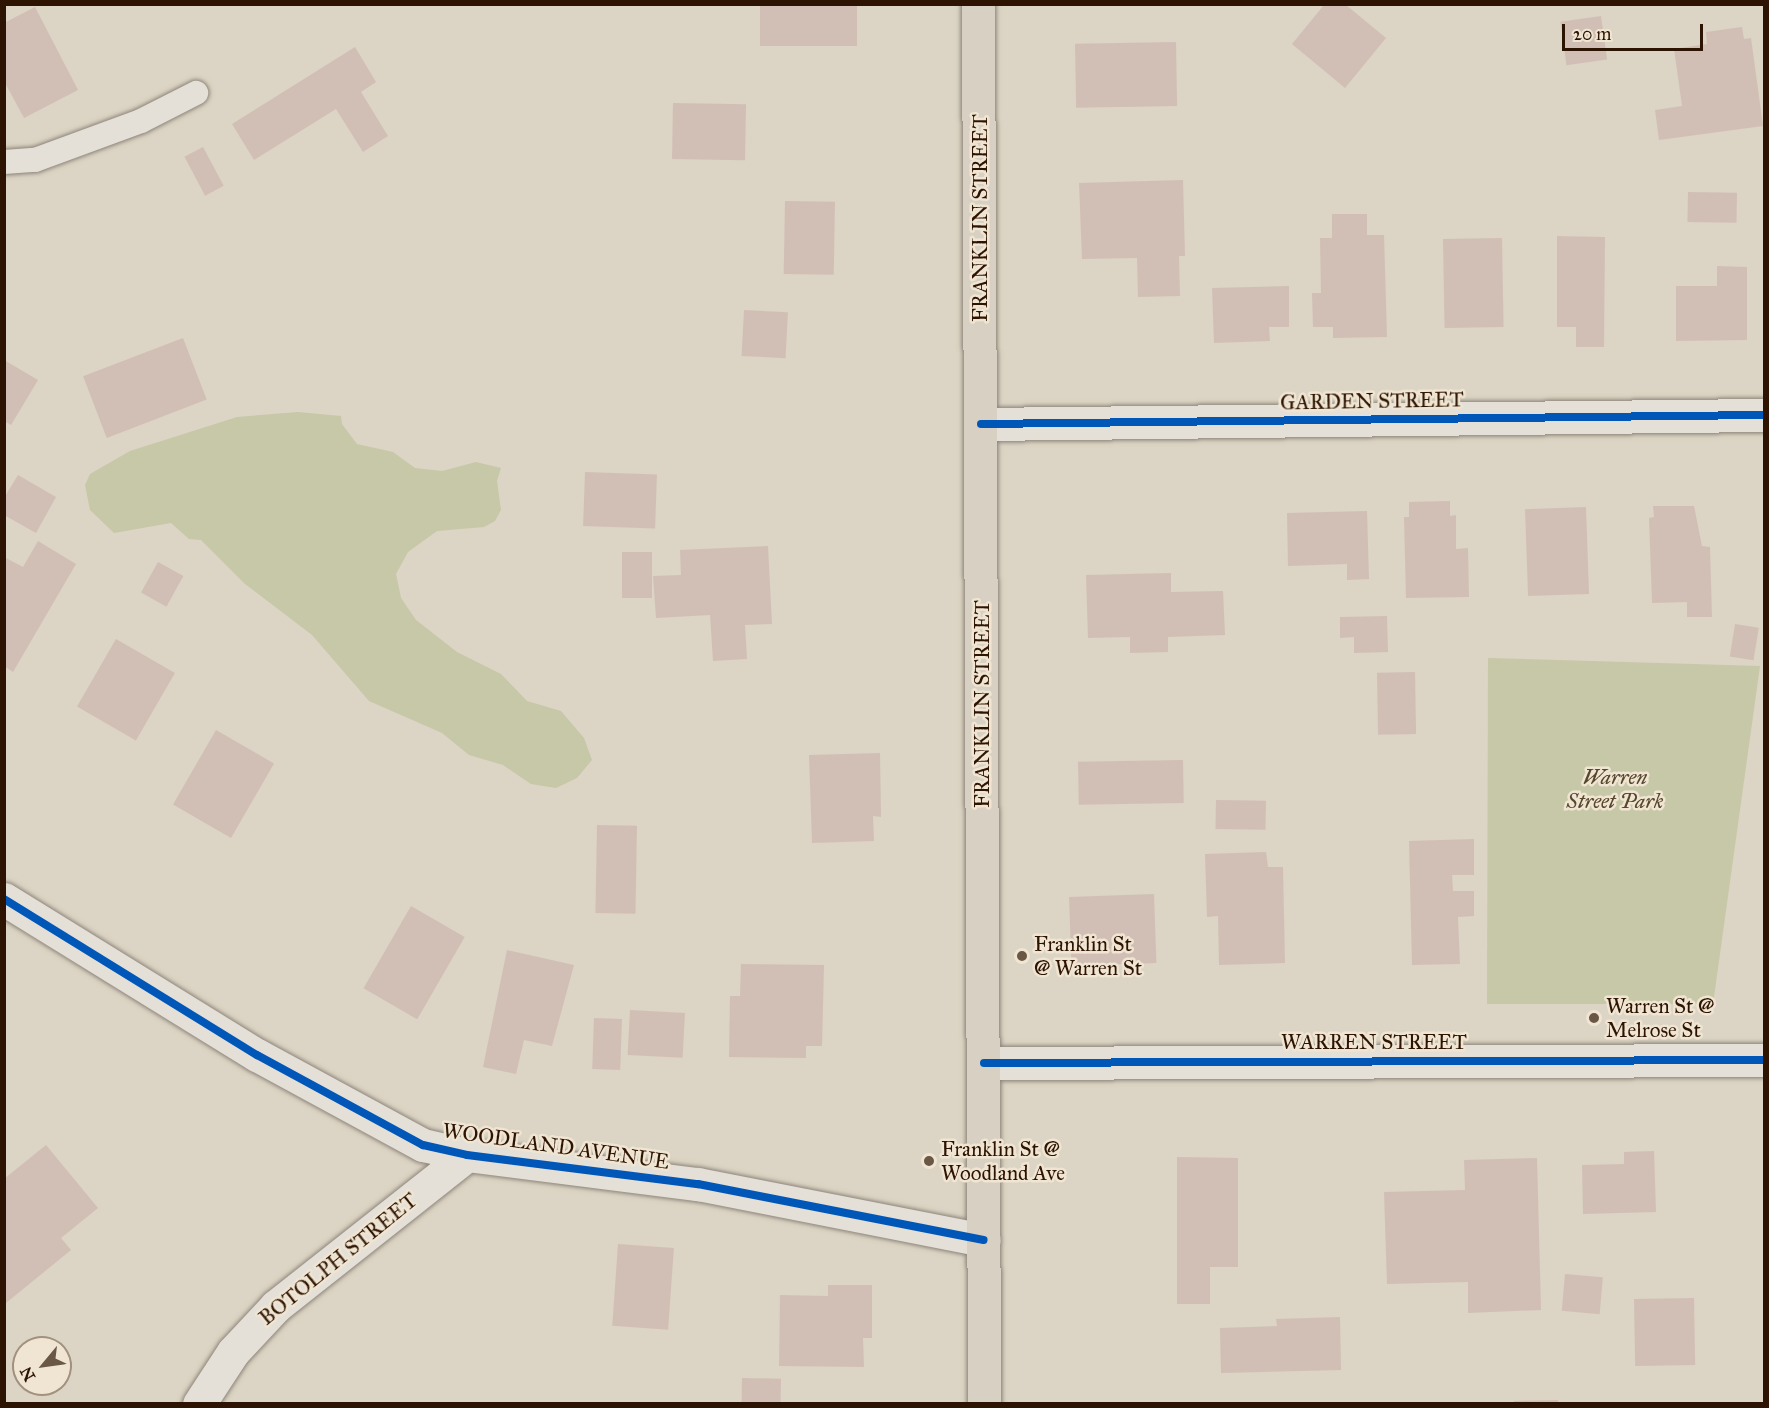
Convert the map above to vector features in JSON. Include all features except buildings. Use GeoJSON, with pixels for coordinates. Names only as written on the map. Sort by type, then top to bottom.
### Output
{"type":"FeatureCollection","features":[{"type":"Feature","properties":{"kind":"main road","name":"FRANKLIN STREET"},"geometry":{"type":"LineString","coordinates":[[978,4],[984,1404]]}},
{"type":"Feature","properties":{"kind":"street","name":"GARDEN STREET"},"geometry":{"type":"LineString","coordinates":[[981,424],[1764,415]]}},
{"type":"Feature","properties":{"kind":"street","name":"WOODLAND AVENUE"},"geometry":{"type":"LineString","coordinates":[[4,899],[256,1055],[363,1115],[423,1145],[467,1155],[698,1184],[984,1240]]}},
{"type":"Feature","properties":{"kind":"street","name":"WARREN STREET"},"geometry":{"type":"LineString","coordinates":[[984,1064],[1764,1060]]}},
{"type":"Feature","properties":{"kind":"street","name":"BOTOLPH STREET"},"geometry":{"type":"LineString","coordinates":[[199,1404],[245,1337],[276,1306],[467,1155]]}},
{"type":"Feature","properties":{"kind":"lane"},"geometry":{"type":"LineString","coordinates":[[4,162],[34,160],[156,115],[196,93]]}},
{"type":"Feature","properties":{"kind":"green space"},"geometry":{"type":"Polygon","coordinates":[[[298,412],[341,416],[342,424],[357,444],[393,452],[415,468],[442,471],[476,462],[501,468],[497,481],[501,510],[495,521],[484,527],[437,531],[408,552],[396,574],[401,598],[416,620],[457,652],[501,674],[527,701],[561,711],[584,738],[592,760],[577,778],[556,788],[531,784],[503,765],[469,755],[442,733],[369,701],[312,635],[245,584],[201,540],[189,539],[171,523],[114,533],[90,510],[85,485],[90,474],[130,451],[237,417],[298,412]]]}},
{"type":"Feature","properties":{"kind":"green space","name":"Warren Street Park"},"geometry":{"type":"Polygon","coordinates":[[[1488,658],[1760,666],[1713,1004],[1487,1004],[1488,658]]]}},
{"type":"Feature","properties":{"kind":"cycle path"},"geometry":{"type":"LineString","coordinates":[[981,424],[1764,415]]}},
{"type":"Feature","properties":{"kind":"cycle path"},"geometry":{"type":"LineString","coordinates":[[4,899],[257,1055],[423,1145],[467,1155],[698,1184],[984,1240]]}},
{"type":"Feature","properties":{"kind":"cycle path"},"geometry":{"type":"LineString","coordinates":[[984,1063],[1764,1060]]}},
{"type":"Feature","properties":{"kind":"place","name":"Franklin St @ Warren St"},"geometry":{"type":"Point","coordinates":[1022,956]}},
{"type":"Feature","properties":{"kind":"place","name":"Warren St @ Melrose St"},"geometry":{"type":"Point","coordinates":[1594,1018]}},
{"type":"Feature","properties":{"kind":"place","name":"Franklin St @ Woodland Ave"},"geometry":{"type":"Point","coordinates":[929,1161]}}]}
